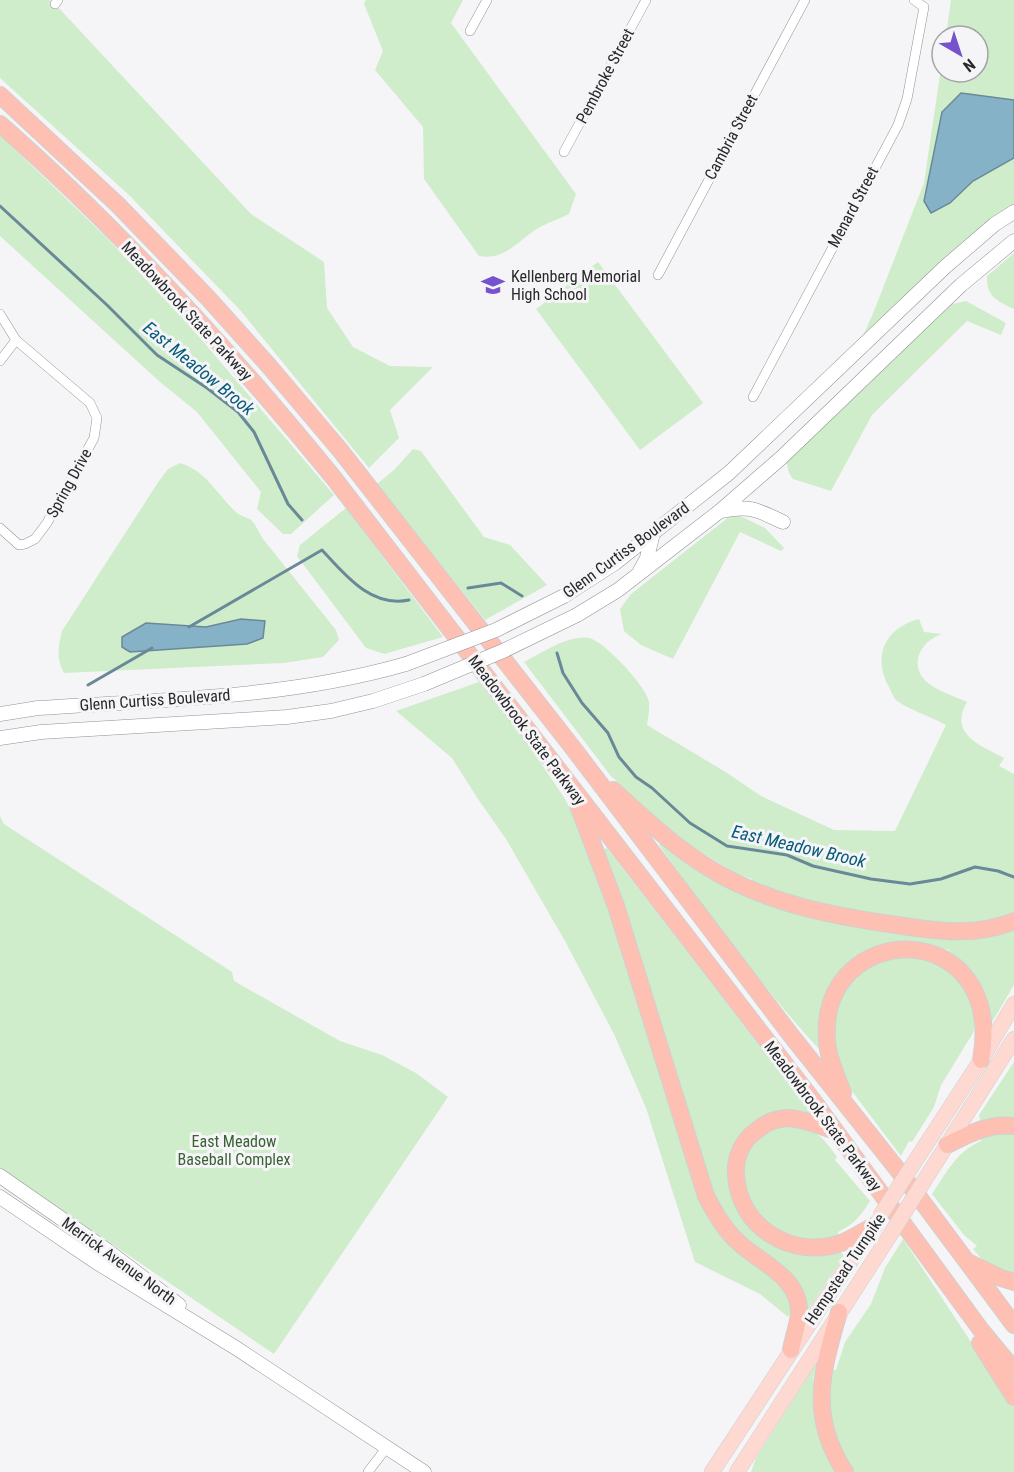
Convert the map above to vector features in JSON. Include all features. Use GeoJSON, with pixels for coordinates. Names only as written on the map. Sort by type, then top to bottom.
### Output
{"type":"FeatureCollection","features":[{"type":"Feature","properties":{"kind":"highway","name":"Meadowbrook State Parkway"},"geometry":{"type":"LineString","coordinates":[[0,95],[118,205],[208,298],[340,450],[909,1184],[1014,1325]]}},
{"type":"Feature","properties":{"kind":"highway","name":"Meadowbrook State Parkway"},"geometry":{"type":"LineString","coordinates":[[0,124],[39,158],[189,310],[333,477],[793,1074],[981,1330],[1014,1370]]}},
{"type":"Feature","properties":{"kind":"highway"},"geometry":{"type":"LineString","coordinates":[[592,773],[675,847],[711,870],[779,900],[870,922],[941,931],[973,931],[1014,921]]}},
{"type":"Feature","properties":{"kind":"highway"},"geometry":{"type":"LineString","coordinates":[[573,789],[616,906],[706,1196],[720,1221],[737,1241],[783,1276],[795,1293],[799,1312],[791,1350]]}},
{"type":"Feature","properties":{"kind":"highway"},"geometry":{"type":"LineString","coordinates":[[849,1108],[829,1055],[828,1018],[840,986],[851,972],[866,960],[881,953],[902,948],[932,953],[960,970],[970,982],[981,1005],[984,1040],[981,1060]]}},
{"type":"Feature","properties":{"kind":"highway"},"geometry":{"type":"LineString","coordinates":[[833,1130],[789,1118],[765,1124],[749,1136],[739,1150],[735,1167],[740,1200],[758,1226],[768,1234],[788,1244],[803,1247],[841,1243],[877,1221]]}},
{"type":"Feature","properties":{"kind":"highway"},"geometry":{"type":"LineString","coordinates":[[947,1145],[983,1128],[1014,1126]]}},
{"type":"Feature","properties":{"kind":"highway"},"geometry":{"type":"LineString","coordinates":[[915,1241],[1014,1396]]}},
{"type":"Feature","properties":{"kind":"highway"},"geometry":{"type":"LineString","coordinates":[[965,1261],[1014,1282]]}},
{"type":"Feature","properties":{"kind":"highway"},"geometry":{"type":"LineString","coordinates":[[840,1312],[821,1384],[822,1410],[828,1437],[845,1472]]}},
{"type":"Feature","properties":{"kind":"main road","name":"Glenn Curtiss Boulevard"},"geometry":{"type":"LineString","coordinates":[[0,714],[38,708],[276,690],[376,672],[406,664],[496,630],[564,596],[615,562],[729,473],[945,267],[995,224],[1014,212]]}},
{"type":"Feature","properties":{"kind":"main road","name":"Glenn Curtiss Boulevard"},"geometry":{"type":"LineString","coordinates":[[0,738],[41,732],[287,717],[331,711],[373,701],[424,684],[503,651],[577,615],[618,590],[720,511],[782,458],[961,285],[1014,241]]}},
{"type":"Feature","properties":{"kind":"main road"},"geometry":{"type":"LineString","coordinates":[[720,511],[740,507],[753,508],[783,522]]}},
{"type":"Feature","properties":{"kind":"main road"},"geometry":{"type":"LineString","coordinates":[[637,575],[647,558],[653,532]]}},
{"type":"Feature","properties":{"kind":"main road","name":"Hempstead Turnpike"},"geometry":{"type":"LineString","coordinates":[[712,1472],[981,1060],[1014,1004]]}},
{"type":"Feature","properties":{"kind":"main road","name":"Hempstead Turnpike"},"geometry":{"type":"LineString","coordinates":[[737,1472],[1014,1039]]}},
{"type":"Feature","properties":{"kind":"main road","name":"Merrick Avenue North"},"geometry":{"type":"LineString","coordinates":[[0,1176],[108,1251],[236,1348]]}},
{"type":"Feature","properties":{"kind":"main road","name":"Merrick Avenue North"},"geometry":{"type":"LineString","coordinates":[[0,1197],[96,1262],[236,1348],[424,1472]]}},
{"type":"Feature","properties":{"kind":"street"},"geometry":{"type":"LineString","coordinates":[[470,31],[487,0]]}},
{"type":"Feature","properties":{"kind":"street","name":"Pembroke Street"},"geometry":{"type":"LineString","coordinates":[[564,152],[646,0]]}},
{"type":"Feature","properties":{"kind":"street","name":"Cambria Street"},"geometry":{"type":"LineString","coordinates":[[658,275],[805,0]]}},
{"type":"Feature","properties":{"kind":"street","name":"Menard Street"},"geometry":{"type":"LineString","coordinates":[[753,397],[898,125],[907,99],[924,7],[914,0]]}},
{"type":"Feature","properties":{"kind":"street","name":"Spring Drive"},"geometry":{"type":"LineString","coordinates":[[0,314],[16,340],[90,403],[97,418],[94,438],[47,523],[35,538],[18,545],[0,528]]}},
{"type":"Feature","properties":{"kind":"street"},"geometry":{"type":"LineString","coordinates":[[0,361],[16,340]]}},
{"type":"Feature","properties":{"kind":"street"},"geometry":{"type":"LineString","coordinates":[[368,1472],[387,1447]]}},
{"type":"Feature","properties":{"kind":"green space"},"geometry":{"type":"Polygon","coordinates":[[[0,0],[49,0],[55,4],[251,214],[324,262],[327,308],[353,347],[390,366],[433,367],[390,410],[399,438],[369,468],[240,310],[129,195],[0,78],[0,0]]]}},
{"type":"Feature","properties":{"kind":"green space"},"geometry":{"type":"Polygon","coordinates":[[[366,0],[463,0],[451,23],[576,194],[569,214],[542,226],[505,252],[489,257],[479,256],[424,179],[423,127],[375,70],[383,51],[364,4],[366,0]]]}},
{"type":"Feature","properties":{"kind":"green space"},"geometry":{"type":"Polygon","coordinates":[[[951,0],[1014,0],[1014,100],[961,93],[925,201],[931,213],[950,203],[973,181],[1014,158],[1014,206],[857,350],[924,183],[939,84],[990,84],[990,24],[948,24],[951,0]]]}},
{"type":"Feature","properties":{"kind":"green space"},"geometry":{"type":"Polygon","coordinates":[[[0,135],[105,236],[189,325],[334,495],[291,534],[283,534],[257,509],[261,492],[197,412],[160,382],[0,236],[0,135]]]}},
{"type":"Feature","properties":{"kind":"green space"},"geometry":{"type":"Polygon","coordinates":[[[1014,253],[1014,309],[994,297],[988,288],[987,276],[1014,253]]]}},
{"type":"Feature","properties":{"kind":"green space"},"geometry":{"type":"Polygon","coordinates":[[[598,262],[703,403],[640,450],[536,309],[598,262]]]}},
{"type":"Feature","properties":{"kind":"green space"},"geometry":{"type":"Polygon","coordinates":[[[966,301],[1006,323],[1001,335],[967,321],[872,415],[831,491],[793,479],[786,459],[952,304],[966,301]]]}},
{"type":"Feature","properties":{"kind":"green space"},"geometry":{"type":"Polygon","coordinates":[[[413,449],[421,451],[484,537],[510,545],[547,585],[485,620],[377,484],[413,449]]]}},
{"type":"Feature","properties":{"kind":"green space"},"geometry":{"type":"Polygon","coordinates":[[[180,463],[205,478],[237,513],[252,521],[263,539],[336,630],[339,640],[323,657],[284,663],[64,673],[58,653],[62,631],[159,481],[168,469],[180,463]]]}},
{"type":"Feature","properties":{"kind":"green space"},"geometry":{"type":"Polygon","coordinates":[[[346,508],[443,637],[384,654],[366,648],[297,556],[300,545],[346,508]]]}},
{"type":"Feature","properties":{"kind":"green space"},"geometry":{"type":"Polygon","coordinates":[[[734,513],[765,528],[784,548],[781,551],[740,532],[673,659],[641,645],[624,631],[620,609],[631,594],[734,513]]]}},
{"type":"Feature","properties":{"kind":"green space"},"geometry":{"type":"Polygon","coordinates":[[[919,619],[924,632],[942,634],[928,642],[919,654],[918,669],[922,676],[936,688],[967,702],[962,713],[964,731],[977,743],[1004,758],[999,766],[1014,774],[1014,917],[951,927],[835,911],[750,884],[752,879],[737,874],[691,846],[645,809],[610,775],[524,662],[573,639],[589,638],[596,641],[624,666],[641,686],[649,702],[647,725],[761,796],[834,830],[895,831],[946,725],[896,700],[884,676],[882,654],[890,636],[907,623],[919,619]]]}},
{"type":"Feature","properties":{"kind":"green space"},"geometry":{"type":"Polygon","coordinates":[[[479,682],[526,741],[565,799],[584,836],[605,888],[704,1203],[782,1282],[792,1298],[791,1312],[788,1317],[760,1294],[695,1262],[646,1108],[614,1034],[565,941],[506,839],[452,758],[396,711],[479,682]]]}},
{"type":"Feature","properties":{"kind":"green space","name":"East Meadow Baseball Complex"},"geometry":{"type":"Polygon","coordinates":[[[0,816],[4,824],[232,972],[234,981],[340,1041],[382,1055],[416,1073],[448,1097],[274,1354],[0,1168],[0,816]]]}},
{"type":"Feature","properties":{"kind":"green space"},"geometry":{"type":"Polygon","coordinates":[[[661,842],[842,923],[1014,928],[1014,985],[992,1022],[979,985],[967,970],[948,955],[949,950],[918,944],[892,945],[826,999],[818,1029],[819,1049],[736,950],[659,845],[661,842]]]}},
{"type":"Feature","properties":{"kind":"green space"},"geometry":{"type":"Polygon","coordinates":[[[607,848],[814,1116],[797,1114],[736,1148],[755,1229],[838,1249],[844,1256],[809,1309],[806,1310],[748,1246],[715,1201],[601,850],[607,848]]]}},
{"type":"Feature","properties":{"kind":"green space"},"geometry":{"type":"Polygon","coordinates":[[[921,954],[948,966],[970,993],[976,1022],[973,1033],[941,1085],[934,1107],[901,1156],[845,1082],[831,1039],[834,1012],[846,986],[866,967],[891,956],[921,954]]]}},
{"type":"Feature","properties":{"kind":"green space"},"geometry":{"type":"Polygon","coordinates":[[[1014,1062],[1014,1122],[981,1125],[979,1115],[1014,1062]]]}},
{"type":"Feature","properties":{"kind":"green space"},"geometry":{"type":"Polygon","coordinates":[[[784,1124],[809,1129],[821,1137],[837,1157],[835,1160],[870,1201],[857,1219],[838,1232],[839,1238],[820,1243],[773,1232],[745,1197],[741,1172],[746,1150],[763,1132],[784,1124]]]}},
{"type":"Feature","properties":{"kind":"green space"},"geometry":{"type":"Polygon","coordinates":[[[1014,1131],[1014,1277],[986,1264],[973,1249],[977,1246],[964,1235],[932,1194],[958,1157],[981,1141],[981,1135],[1014,1131]]]}},
{"type":"Feature","properties":{"kind":"green space"},"geometry":{"type":"Polygon","coordinates":[[[903,1239],[1014,1407],[1014,1472],[852,1472],[843,1456],[829,1413],[829,1370],[836,1370],[845,1342],[871,1304],[885,1268],[903,1239]]]}},
{"type":"Feature","properties":{"kind":"green space"},"geometry":{"type":"Polygon","coordinates":[[[818,1361],[813,1379],[837,1472],[751,1472],[756,1458],[818,1361]]]}},
{"type":"Feature","properties":{"kind":"water"},"geometry":{"type":"Polygon","coordinates":[[[961,93],[1014,100],[1014,158],[973,181],[950,203],[931,213],[924,201],[942,112],[961,93]]]}},
{"type":"Feature","properties":{"kind":"water"},"geometry":{"type":"Polygon","coordinates":[[[241,619],[265,621],[263,638],[247,644],[130,652],[122,647],[122,637],[146,623],[206,627],[241,619]]]}},
{"type":"Feature","properties":{"kind":"waterway","name":"East Meadow Brook"},"geometry":{"type":"LineString","coordinates":[[0,206],[107,305],[157,355],[238,412],[254,432],[288,504],[302,520]]}},
{"type":"Feature","properties":{"kind":"waterway"},"geometry":{"type":"LineString","coordinates":[[189,627],[322,550],[350,579],[371,594],[395,601],[409,600]]}},
{"type":"Feature","properties":{"kind":"waterway"},"geometry":{"type":"LineString","coordinates":[[468,588],[501,583],[522,596]]}},
{"type":"Feature","properties":{"kind":"waterway"},"geometry":{"type":"LineString","coordinates":[[88,685],[152,648]]}},
{"type":"Feature","properties":{"kind":"waterway","name":"East Meadow Brook"},"geometry":{"type":"LineString","coordinates":[[557,653],[563,673],[582,703],[608,733],[619,757],[636,777],[652,788],[690,823],[727,846],[787,855],[813,866],[871,879],[910,884],[941,879],[975,867],[998,871],[1014,877]]}},
{"type":"Feature","properties":{"kind":"place","name":"Kellenberg Memorial High School"},"geometry":{"type":"Point","coordinates":[493,285]}}]}
